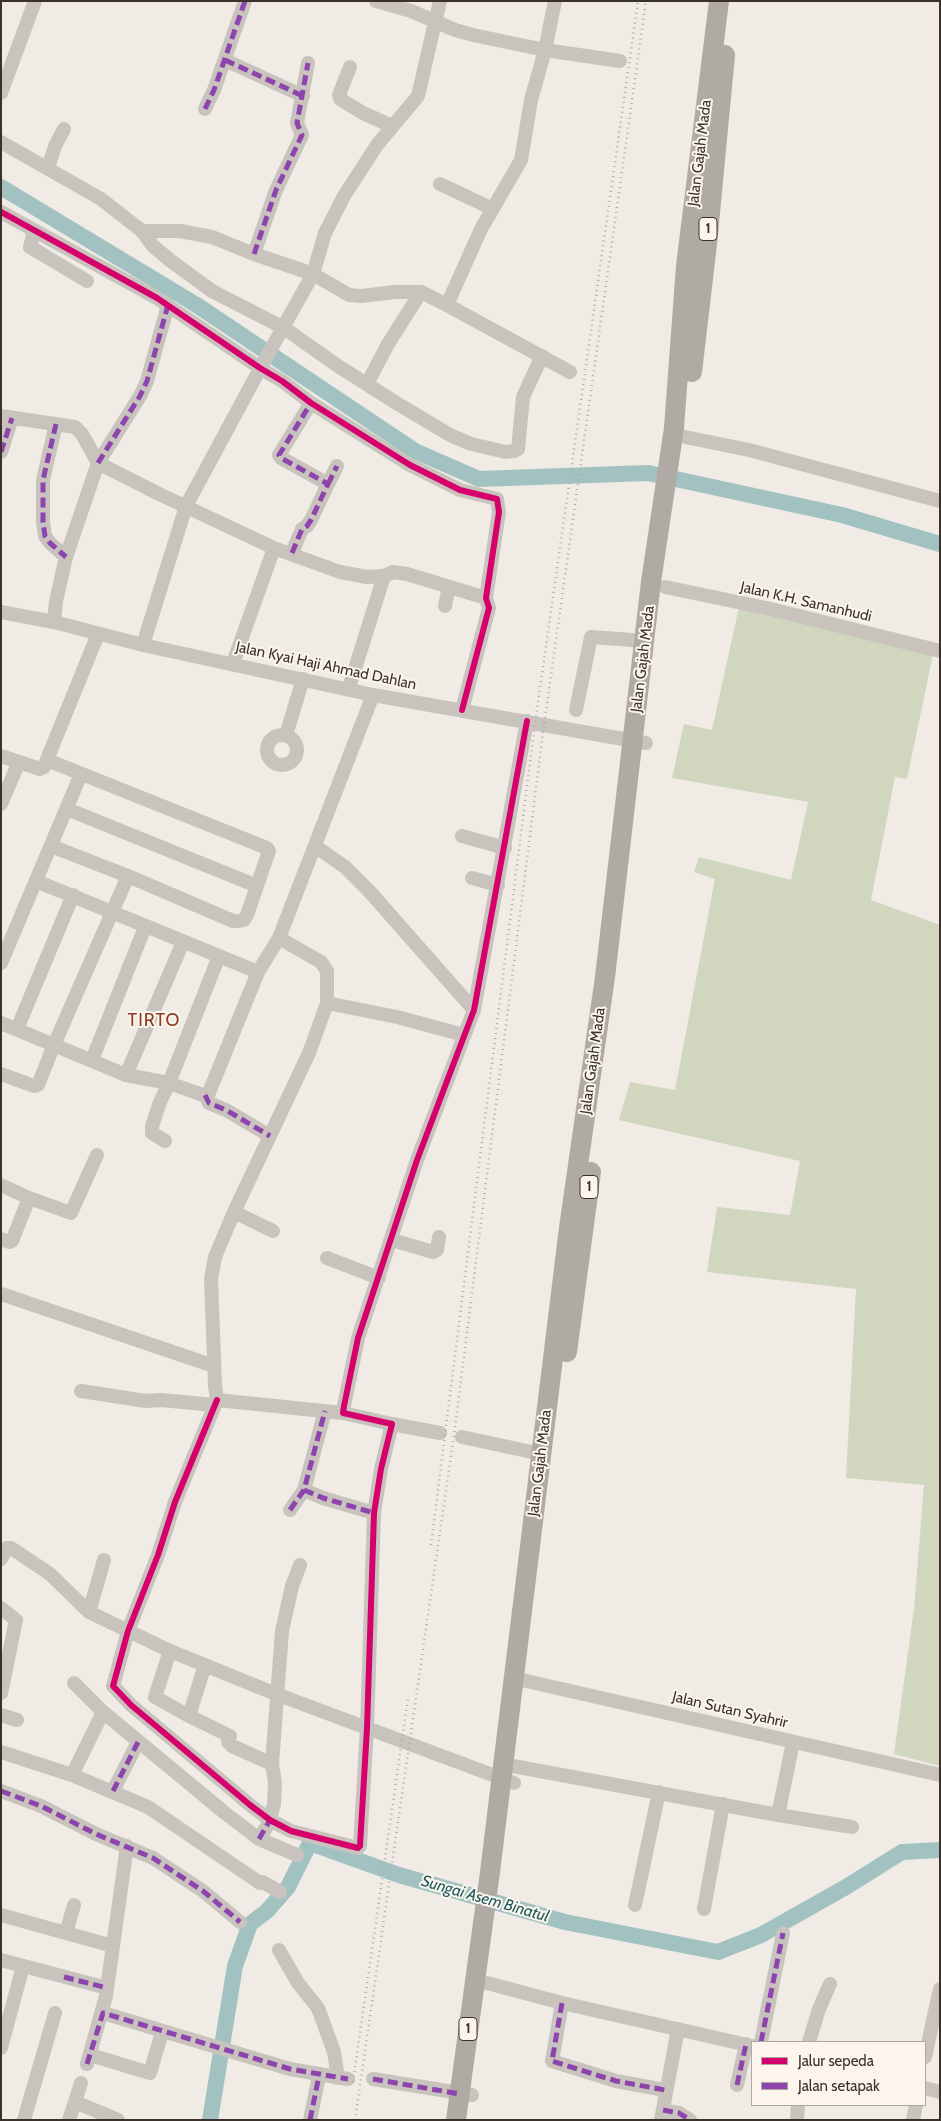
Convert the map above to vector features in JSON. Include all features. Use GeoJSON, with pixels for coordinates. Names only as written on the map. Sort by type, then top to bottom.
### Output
{"type":"FeatureCollection","features":[{"type":"Feature","properties":{"kind":"highway","name":"Jalan Gajah Mada"},"geometry":{"type":"LineString","coordinates":[[679,450],[674,428],[686,266],[719,1]]}},
{"type":"Feature","properties":{"kind":"highway","name":"Jalan Gajah Mada"},"geometry":{"type":"LineString","coordinates":[[519,1679],[546,1507],[628,839],[639,742],[645,643],[679,450],[694,348],[707,244],[731,1]]}},
{"type":"Feature","properties":{"kind":"highway","name":"Jalan Gajah Mada"},"geometry":{"type":"LineString","coordinates":[[639,742],[665,587],[671,497]]}},
{"type":"Feature","properties":{"kind":"highway","name":"Jalan Gajah Mada"},"geometry":{"type":"LineString","coordinates":[[468,2120],[466,2094],[496,1874],[519,1679],[541,1454],[569,1228],[605,977],[628,839]]}},
{"type":"Feature","properties":{"kind":"highway","name":"Jalan Gajah Mada"},"geometry":{"type":"LineString","coordinates":[[456,2120],[466,2094],[487,1983],[486,1940]]}},
{"type":"Feature","properties":{"kind":"street"},"geometry":{"type":"LineString","coordinates":[[1,93],[35,1]]}},
{"type":"Feature","properties":{"kind":"street"},"geometry":{"type":"LineString","coordinates":[[205,108],[225,60],[245,1]]}},
{"type":"Feature","properties":{"kind":"street"},"geometry":{"type":"LineString","coordinates":[[376,1],[411,11],[455,30],[473,35],[545,50],[620,61]]}},
{"type":"Feature","properties":{"kind":"street"},"geometry":{"type":"LineString","coordinates":[[143,645],[186,506],[274,342],[284,328],[313,274],[325,233],[344,196],[377,145],[418,96],[440,1]]}},
{"type":"Feature","properties":{"kind":"street"},"geometry":{"type":"LineString","coordinates":[[447,305],[481,229],[521,160],[531,100],[545,50],[555,1]]}},
{"type":"Feature","properties":{"kind":"street"},"geometry":{"type":"LineString","coordinates":[[225,60],[303,96]]}},
{"type":"Feature","properties":{"kind":"street"},"geometry":{"type":"LineString","coordinates":[[254,254],[276,190],[302,135],[297,123],[308,63]]}},
{"type":"Feature","properties":{"kind":"street"},"geometry":{"type":"LineString","coordinates":[[350,67],[339,95],[340,99],[363,113],[392,126]]}},
{"type":"Feature","properties":{"kind":"street"},"geometry":{"type":"LineString","coordinates":[[48,168],[55,146],[64,129]]}},
{"type":"Feature","properties":{"kind":"street"},"geometry":{"type":"LineString","coordinates":[[1,142],[101,199],[142,231],[153,246],[170,261],[212,291],[284,328],[338,366],[450,435],[488,449],[506,452],[518,449],[522,397],[542,356]]}},
{"type":"Feature","properties":{"kind":"street"},"geometry":{"type":"LineString","coordinates":[[440,184],[493,209]]}},
{"type":"Feature","properties":{"kind":"street"},"geometry":{"type":"LineString","coordinates":[[1,212],[34,232],[158,298],[261,366],[311,403],[376,444],[451,487],[497,499],[499,512],[486,598],[489,608],[462,710]]}},
{"type":"Feature","properties":{"kind":"street"},"geometry":{"type":"LineString","coordinates":[[142,231],[180,231],[205,234],[254,254],[313,274],[348,295],[361,296],[395,292],[421,292],[570,372]]}},
{"type":"Feature","properties":{"kind":"street"},"geometry":{"type":"LineString","coordinates":[[34,232],[30,247],[87,281]]}},
{"type":"Feature","properties":{"kind":"street"},"geometry":{"type":"LineString","coordinates":[[368,384],[388,344],[421,292]]}},
{"type":"Feature","properties":{"kind":"street"},"geometry":{"type":"LineString","coordinates":[[54,622],[56,601],[66,558],[98,463],[140,396],[147,381],[168,305]]}},
{"type":"Feature","properties":{"kind":"street"},"geometry":{"type":"LineString","coordinates":[[311,403],[279,455],[281,458],[328,484]]}},
{"type":"Feature","properties":{"kind":"street"},"geometry":{"type":"LineString","coordinates":[[1,452],[7,417],[68,426],[79,430],[98,463],[274,548],[340,572],[368,577],[384,576],[393,572],[407,574],[486,598]]}},
{"type":"Feature","properties":{"kind":"street"},"geometry":{"type":"LineString","coordinates":[[56,424],[43,480],[43,522],[46,536],[50,543],[66,558]]}},
{"type":"Feature","properties":{"kind":"street"},"geometry":{"type":"LineString","coordinates":[[679,450],[749,450],[940,501]]}},
{"type":"Feature","properties":{"kind":"street"},"geometry":{"type":"LineString","coordinates":[[292,553],[302,529],[308,525],[337,466]]}},
{"type":"Feature","properties":{"kind":"street"},"geometry":{"type":"LineString","coordinates":[[233,663],[274,548]]}},
{"type":"Feature","properties":{"kind":"street"},"geometry":{"type":"LineString","coordinates":[[349,688],[384,576]]}},
{"type":"Feature","properties":{"kind":"street"},"geometry":{"type":"LineString","coordinates":[[445,606],[449,586]]}},
{"type":"Feature","properties":{"kind":"street","name":"Jalan K.H. Samanhudi"},"geometry":{"type":"LineString","coordinates":[[665,587],[771,609],[940,651]]}},
{"type":"Feature","properties":{"kind":"street","name":"Jalan Kyai Haji Ahmad Dahlan"},"geometry":{"type":"LineString","coordinates":[[1,612],[54,622],[143,645],[373,694],[639,742]]}},
{"type":"Feature","properties":{"kind":"street"},"geometry":{"type":"LineString","coordinates":[[1,756],[40,769],[44,767],[98,634]]}},
{"type":"Feature","properties":{"kind":"street"},"geometry":{"type":"LineString","coordinates":[[576,710],[591,637],[632,640],[645,643]]}},
{"type":"Feature","properties":{"kind":"street"},"geometry":{"type":"LineString","coordinates":[[286,735],[303,679]]}},
{"type":"Feature","properties":{"kind":"street"},"geometry":{"type":"LineString","coordinates":[[205,1095],[208,1094],[258,972],[279,938],[373,694]]}},
{"type":"Feature","properties":{"kind":"street"},"geometry":{"type":"LineString","coordinates":[[343,1413],[358,1338],[418,1160],[474,1010],[505,848],[526,721]]}},
{"type":"Feature","properties":{"kind":"street"},"geometry":{"type":"LineString","coordinates":[[47,760],[267,848],[270,851],[247,915],[244,920],[234,921],[51,846]]}},
{"type":"Feature","properties":{"kind":"street"},"geometry":{"type":"LineString","coordinates":[[1,804],[19,762]]}},
{"type":"Feature","properties":{"kind":"street"},"geometry":{"type":"LineString","coordinates":[[1,963],[81,774]]}},
{"type":"Feature","properties":{"kind":"street"},"geometry":{"type":"LineString","coordinates":[[67,809],[257,886]]}},
{"type":"Feature","properties":{"kind":"street"},"geometry":{"type":"LineString","coordinates":[[462,836],[505,848]]}},
{"type":"Feature","properties":{"kind":"street"},"geometry":{"type":"LineString","coordinates":[[315,846],[345,867],[370,892],[474,1010]]}},
{"type":"Feature","properties":{"kind":"street"},"geometry":{"type":"LineString","coordinates":[[1,1074],[34,1086],[38,1085],[54,1044],[128,876]]}},
{"type":"Feature","properties":{"kind":"street"},"geometry":{"type":"LineString","coordinates":[[472,878],[498,885]]}},
{"type":"Feature","properties":{"kind":"street"},"geometry":{"type":"LineString","coordinates":[[36,881],[258,972]]}},
{"type":"Feature","properties":{"kind":"street"},"geometry":{"type":"LineString","coordinates":[[17,1029],[73,895]]}},
{"type":"Feature","properties":{"kind":"street"},"geometry":{"type":"LineString","coordinates":[[92,1060],[145,927]]}},
{"type":"Feature","properties":{"kind":"street"},"geometry":{"type":"LineString","coordinates":[[279,938],[321,962],[327,971],[327,1003],[309,1054],[234,1212],[215,1257],[211,1279],[215,1402],[175,1502],[158,1554],[128,1631],[113,1684],[114,1688],[130,1705],[270,1821],[291,1831],[358,1848],[360,1846],[367,1728],[374,1513],[381,1469],[392,1424]]}},
{"type":"Feature","properties":{"kind":"street"},"geometry":{"type":"LineString","coordinates":[[126,1075],[182,942]]}},
{"type":"Feature","properties":{"kind":"street"},"geometry":{"type":"LineString","coordinates":[[166,1142],[152,1133],[151,1130],[160,1102],[219,956]]}},
{"type":"Feature","properties":{"kind":"street"},"geometry":{"type":"LineString","coordinates":[[327,1003],[397,1017],[464,1035]]}},
{"type":"Feature","properties":{"kind":"street"},"geometry":{"type":"LineString","coordinates":[[1,1023],[126,1075],[169,1083],[205,1095],[209,1103],[226,1110],[270,1136]]}},
{"type":"Feature","properties":{"kind":"street"},"geometry":{"type":"LineString","coordinates":[[1,1185],[29,1198],[71,1213],[97,1155]]}},
{"type":"Feature","properties":{"kind":"street"},"geometry":{"type":"LineString","coordinates":[[1,1239],[9,1242],[12,1241],[29,1198]]}},
{"type":"Feature","properties":{"kind":"street"},"geometry":{"type":"LineString","coordinates":[[234,1212],[273,1230]]}},
{"type":"Feature","properties":{"kind":"street"},"geometry":{"type":"LineString","coordinates":[[392,1240],[433,1252],[436,1251],[439,1237]]}},
{"type":"Feature","properties":{"kind":"street"},"geometry":{"type":"LineString","coordinates":[[327,1258],[379,1278]]}},
{"type":"Feature","properties":{"kind":"street"},"geometry":{"type":"LineString","coordinates":[[1,1294],[214,1366]]}},
{"type":"Feature","properties":{"kind":"street"},"geometry":{"type":"LineString","coordinates":[[81,1391],[146,1401],[215,1402],[343,1413],[440,1433]]}},
{"type":"Feature","properties":{"kind":"street"},"geometry":{"type":"LineString","coordinates":[[290,1510],[304,1490],[325,1411]]}},
{"type":"Feature","properties":{"kind":"street"},"geometry":{"type":"LineString","coordinates":[[462,1437],[541,1454]]}},
{"type":"Feature","properties":{"kind":"street"},"geometry":{"type":"LineString","coordinates":[[304,1490],[323,1498],[374,1513]]}},
{"type":"Feature","properties":{"kind":"street"},"geometry":{"type":"LineString","coordinates":[[1,1559],[7,1548],[11,1548],[50,1574],[89,1612],[170,1651],[367,1728],[508,1773],[658,1792],[852,1827]]}},
{"type":"Feature","properties":{"kind":"street"},"geometry":{"type":"LineString","coordinates":[[89,1612],[104,1560]]}},
{"type":"Feature","properties":{"kind":"street"},"geometry":{"type":"LineString","coordinates":[[260,1838],[270,1821],[274,1804],[275,1783],[272,1764],[276,1694],[285,1615],[292,1586],[300,1565]]}},
{"type":"Feature","properties":{"kind":"street"},"geometry":{"type":"LineString","coordinates":[[1,1608],[16,1621],[1,1693]]}},
{"type":"Feature","properties":{"kind":"street"},"geometry":{"type":"LineString","coordinates":[[170,1651],[155,1697],[230,1736],[228,1742],[232,1746],[272,1764]]}},
{"type":"Feature","properties":{"kind":"street"},"geometry":{"type":"LineString","coordinates":[[189,1716],[205,1665]]}},
{"type":"Feature","properties":{"kind":"street","name":"Jalan Sutan Syahrir"},"geometry":{"type":"LineString","coordinates":[[519,1679],[940,1774]]}},
{"type":"Feature","properties":{"kind":"street"},"geometry":{"type":"LineString","coordinates":[[74,1683],[103,1712],[138,1742],[260,1838],[297,1855]]}},
{"type":"Feature","properties":{"kind":"street"},"geometry":{"type":"LineString","coordinates":[[72,1775],[103,1712]]}},
{"type":"Feature","properties":{"kind":"street"},"geometry":{"type":"LineString","coordinates":[[1,1715],[17,1720]]}},
{"type":"Feature","properties":{"kind":"street"},"geometry":{"type":"LineString","coordinates":[[113,1791],[138,1742]]}},
{"type":"Feature","properties":{"kind":"street"},"geometry":{"type":"LineString","coordinates":[[778,1815],[793,1742]]}},
{"type":"Feature","properties":{"kind":"street"},"geometry":{"type":"LineString","coordinates":[[1,1752],[72,1775],[148,1807],[260,1883],[263,1882],[280,1892]]}},
{"type":"Feature","properties":{"kind":"street"},"geometry":{"type":"LineString","coordinates":[[634,1905],[658,1792]]}},
{"type":"Feature","properties":{"kind":"street"},"geometry":{"type":"LineString","coordinates":[[2,1795],[41,1806],[96,1834],[153,1858],[203,1891],[240,1922]]}},
{"type":"Feature","properties":{"kind":"street"},"geometry":{"type":"LineString","coordinates":[[704,1909],[723,1804]]}},
{"type":"Feature","properties":{"kind":"street"},"geometry":{"type":"LineString","coordinates":[[127,1846],[107,1988],[89,2060],[150,2073],[162,2032]]}},
{"type":"Feature","properties":{"kind":"street"},"geometry":{"type":"LineString","coordinates":[[66,1933],[74,1905]]}},
{"type":"Feature","properties":{"kind":"street"},"geometry":{"type":"LineString","coordinates":[[1,1915],[113,1946]]}},
{"type":"Feature","properties":{"kind":"street"},"geometry":{"type":"LineString","coordinates":[[761,2041],[783,1932]]}},
{"type":"Feature","properties":{"kind":"street"},"geometry":{"type":"LineString","coordinates":[[102,2013],[229,2052],[319,2076],[343,2079],[318,2008],[298,1983],[279,1950]]}},
{"type":"Feature","properties":{"kind":"street"},"geometry":{"type":"LineString","coordinates":[[1,1960],[107,1988]]}},
{"type":"Feature","properties":{"kind":"street"},"geometry":{"type":"LineString","coordinates":[[1,2048],[23,1966]]}},
{"type":"Feature","properties":{"kind":"street"},"geometry":{"type":"LineString","coordinates":[[487,1983],[562,2003],[749,2045],[737,2085]]}},
{"type":"Feature","properties":{"kind":"street"},"geometry":{"type":"LineString","coordinates":[[809,2041],[819,2009],[830,1984]]}},
{"type":"Feature","properties":{"kind":"street"},"geometry":{"type":"LineString","coordinates":[[926,2053],[937,2010],[940,1989]]}},
{"type":"Feature","properties":{"kind":"street"},"geometry":{"type":"LineString","coordinates":[[562,2003],[552,2061],[616,2081],[665,2090]]}},
{"type":"Feature","properties":{"kind":"street"},"geometry":{"type":"LineString","coordinates":[[24,2120],[55,2014]]}},
{"type":"Feature","properties":{"kind":"street"},"geometry":{"type":"LineString","coordinates":[[678,2029],[665,2090],[662,2115],[679,2113],[690,2120]]}},
{"type":"Feature","properties":{"kind":"street"},"geometry":{"type":"LineString","coordinates":[[310,2120],[319,2076]]}},
{"type":"Feature","properties":{"kind":"street"},"geometry":{"type":"LineString","coordinates":[[373,2079],[466,2094]]}},
{"type":"Feature","properties":{"kind":"street"},"geometry":{"type":"LineString","coordinates":[[69,2120],[81,2083]]}},
{"type":"Feature","properties":{"kind":"street"},"geometry":{"type":"LineString","coordinates":[[926,2088],[940,2092]]}},
{"type":"Feature","properties":{"kind":"street"},"geometry":{"type":"LineString","coordinates":[[75,2102],[115,2119]]}},
{"type":"Feature","properties":{"kind":"street"},"geometry":{"type":"LineString","coordinates":[[797,2120],[798,2106]]}},
{"type":"Feature","properties":{"kind":"street"},"geometry":{"type":"LineString","coordinates":[[913,2120],[916,2106]]}},
{"type":"Feature","properties":{"kind":"green space"},"geometry":{"type":"Polygon","coordinates":[[[739,607],[933,654],[907,779],[895,777],[871,900],[940,925],[940,1766],[894,1754],[914,1609],[924,1485],[846,1478],[856,1289],[707,1272],[717,1207],[790,1215],[800,1161],[619,1120],[630,1082],[675,1090],[715,879],[694,872],[699,857],[791,880],[808,802],[672,778],[684,724],[712,730],[739,607]]]}},
{"type":"Feature","properties":{"kind":"waterway"},"geometry":{"type":"LineString","coordinates":[[1,187],[195,304],[415,451],[479,479],[648,473],[842,515],[940,544]]}},
{"type":"Feature","properties":{"kind":"waterway","name":"Sungai Asem Binatul"},"geometry":{"type":"LineString","coordinates":[[210,2120],[235,1966],[250,1924],[267,1911],[288,1887],[310,1843],[399,1875],[565,1922],[718,1952],[761,1935],[846,1887],[902,1852],[940,1850]]}},
{"type":"Feature","properties":{"kind":"railway"},"geometry":{"type":"LineString","coordinates":[[431,1545],[535,723],[638,1]]}},
{"type":"Feature","properties":{"kind":"railway"},"geometry":{"type":"LineString","coordinates":[[355,2120],[454,1435],[544,725],[646,1]]}},
{"type":"Feature","properties":{"kind":"railway"},"geometry":{"type":"LineString","coordinates":[[353,2082],[408,1698]]}},
{"type":"Feature","properties":{"kind":"marked path"},"geometry":{"type":"LineString","coordinates":[[205,109],[214,90],[245,1]]}},
{"type":"Feature","properties":{"kind":"marked path"},"geometry":{"type":"LineString","coordinates":[[225,60],[303,96]]}},
{"type":"Feature","properties":{"kind":"marked path"},"geometry":{"type":"LineString","coordinates":[[254,254],[276,190],[302,135],[297,123],[308,63]]}},
{"type":"Feature","properties":{"kind":"marked path"},"geometry":{"type":"LineString","coordinates":[[98,463],[140,396],[147,381],[168,305]]}},
{"type":"Feature","properties":{"kind":"marked path"},"geometry":{"type":"LineString","coordinates":[[292,553],[302,529],[311,520],[328,484],[281,458],[279,455],[311,403]]}},
{"type":"Feature","properties":{"kind":"marked path"},"geometry":{"type":"LineString","coordinates":[[1,452],[12,418]]}},
{"type":"Feature","properties":{"kind":"marked path"},"geometry":{"type":"LineString","coordinates":[[56,424],[43,480],[43,522],[45,536],[66,557]]}},
{"type":"Feature","properties":{"kind":"marked path"},"geometry":{"type":"LineString","coordinates":[[328,484],[337,466]]}},
{"type":"Feature","properties":{"kind":"marked path"},"geometry":{"type":"LineString","coordinates":[[205,1095],[209,1103],[226,1110],[270,1136]]}},
{"type":"Feature","properties":{"kind":"marked path"},"geometry":{"type":"LineString","coordinates":[[290,1510],[304,1490],[325,1411]]}},
{"type":"Feature","properties":{"kind":"marked path"},"geometry":{"type":"LineString","coordinates":[[304,1490],[323,1498],[374,1513]]}},
{"type":"Feature","properties":{"kind":"marked path"},"geometry":{"type":"LineString","coordinates":[[113,1791],[138,1742]]}},
{"type":"Feature","properties":{"kind":"marked path"},"geometry":{"type":"LineString","coordinates":[[1,1791],[41,1806],[96,1834],[153,1858],[203,1891],[240,1922]]}},
{"type":"Feature","properties":{"kind":"marked path"},"geometry":{"type":"LineString","coordinates":[[259,1839],[270,1820],[274,1822]]}},
{"type":"Feature","properties":{"kind":"marked path"},"geometry":{"type":"LineString","coordinates":[[761,2041],[783,1933]]}},
{"type":"Feature","properties":{"kind":"marked path"},"geometry":{"type":"LineString","coordinates":[[64,1977],[107,1988]]}},
{"type":"Feature","properties":{"kind":"marked path"},"geometry":{"type":"LineString","coordinates":[[562,2003],[552,2061],[616,2081],[665,2090]]}},
{"type":"Feature","properties":{"kind":"marked path"},"geometry":{"type":"LineString","coordinates":[[87,2064],[103,2013],[290,2069],[348,2079]]}},
{"type":"Feature","properties":{"kind":"marked path"},"geometry":{"type":"LineString","coordinates":[[737,2085],[746,2044]]}},
{"type":"Feature","properties":{"kind":"marked path"},"geometry":{"type":"LineString","coordinates":[[310,2120],[319,2076]]}},
{"type":"Feature","properties":{"kind":"marked path"},"geometry":{"type":"LineString","coordinates":[[373,2079],[460,2094]]}},
{"type":"Feature","properties":{"kind":"marked path"},"geometry":{"type":"LineString","coordinates":[[663,2110],[679,2113],[690,2120]]}},
{"type":"Feature","properties":{"kind":"cycle path"},"geometry":{"type":"LineString","coordinates":[[1,212],[157,298],[282,381],[311,403],[410,465],[460,490],[497,499],[499,512],[486,598],[489,608],[462,710]]}},
{"type":"Feature","properties":{"kind":"cycle path"},"geometry":{"type":"LineString","coordinates":[[217,1400],[175,1502],[158,1555],[128,1631],[113,1686],[131,1705],[270,1820],[291,1831],[358,1848],[360,1846],[367,1728],[374,1513],[381,1469],[392,1424],[343,1413],[344,1406],[358,1338],[417,1160],[474,1010],[527,721]]}},
{"type":"Feature","properties":{"kind":"district","name":"TIRTO"},"geometry":{"type":"Point","coordinates":[154,1021]}}]}
